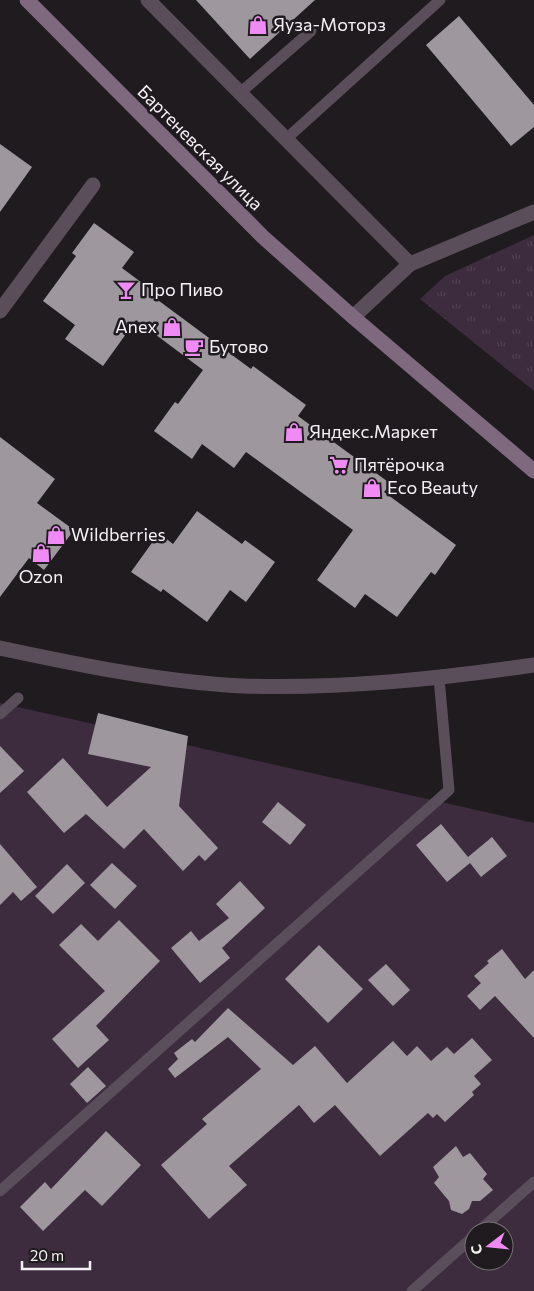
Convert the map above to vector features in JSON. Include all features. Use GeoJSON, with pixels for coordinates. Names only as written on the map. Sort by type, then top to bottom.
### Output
{"type":"FeatureCollection","features":[{"type":"Feature","properties":{"kind":"main road","name":"Бартеневская улица"},"geometry":{"type":"LineString","coordinates":[[27,0],[263,237],[352,317],[534,471]]}},
{"type":"Feature","properties":{"kind":"street"},"geometry":{"type":"LineString","coordinates":[[148,0],[410,264]]}},
{"type":"Feature","properties":{"kind":"street"},"geometry":{"type":"LineString","coordinates":[[0,311],[93,184]]}},
{"type":"Feature","properties":{"kind":"street"},"geometry":{"type":"LineString","coordinates":[[352,317],[410,264],[534,212]]}},
{"type":"Feature","properties":{"kind":"street"},"geometry":{"type":"LineString","coordinates":[[0,648],[64,662],[188,682],[243,686],[352,685],[439,678],[534,666]]}},
{"type":"Feature","properties":{"kind":"lane"},"geometry":{"type":"LineString","coordinates":[[285,140],[440,0]]}},
{"type":"Feature","properties":{"kind":"lane"},"geometry":{"type":"LineString","coordinates":[[240,93],[311,31]]}},
{"type":"Feature","properties":{"kind":"lane"},"geometry":{"type":"LineString","coordinates":[[0,1191],[449,790],[439,678]]}},
{"type":"Feature","properties":{"kind":"lane"},"geometry":{"type":"LineString","coordinates":[[0,714],[18,698]]}},
{"type":"Feature","properties":{"kind":"lane"},"geometry":{"type":"LineString","coordinates":[[490,1221],[534,1182]]}},
{"type":"Feature","properties":{"kind":"lane"},"geometry":{"type":"LineString","coordinates":[[412,1291],[464,1245]]}},
{"type":"Feature","properties":{"kind":"green space"},"geometry":{"type":"Polygon","coordinates":[[[534,235],[534,391],[420,299],[445,276],[534,235]]]}},
{"type":"Feature","properties":{"kind":"green space"},"geometry":{"type":"Polygon","coordinates":[[[0,703],[534,823],[534,1291],[0,1291],[0,703]]]}},
{"type":"Feature","properties":{"kind":"building"},"geometry":{"type":"Polygon","coordinates":[[[196,0],[315,0],[250,59],[196,0]]]}},
{"type":"Feature","properties":{"kind":"building"},"geometry":{"type":"Polygon","coordinates":[[[459,16],[534,105],[534,127],[511,146],[426,45],[459,16]]]}},
{"type":"Feature","properties":{"kind":"building"},"geometry":{"type":"Polygon","coordinates":[[[0,144],[32,167],[0,212],[0,144]]]}},
{"type":"Feature","properties":{"kind":"building"},"geometry":{"type":"Polygon","coordinates":[[[94,223],[134,252],[122,268],[153,291],[151,295],[251,369],[253,366],[306,405],[298,416],[391,484],[384,492],[456,545],[435,575],[431,572],[397,617],[365,594],[355,608],[317,580],[353,530],[246,452],[234,468],[202,444],[192,459],[154,431],[175,402],[178,404],[203,370],[136,320],[103,366],[65,339],[75,325],[43,301],[76,256],[72,253],[94,223]]]}},
{"type":"Feature","properties":{"kind":"building"},"geometry":{"type":"Polygon","coordinates":[[[0,437],[55,479],[37,503],[74,530],[44,570],[29,558],[0,597],[0,437]]]}},
{"type":"Feature","properties":{"kind":"building"},"geometry":{"type":"Polygon","coordinates":[[[197,511],[242,544],[245,540],[275,562],[246,602],[230,590],[207,622],[163,589],[161,592],[131,572],[159,533],[173,544],[197,511]]]}},
{"type":"Feature","properties":{"kind":"building"},"geometry":{"type":"Polygon","coordinates":[[[98,713],[188,736],[179,806],[218,848],[205,861],[199,855],[183,871],[144,829],[124,849],[86,814],[64,833],[27,792],[63,758],[107,807],[151,767],[88,754],[98,713]]]}},
{"type":"Feature","properties":{"kind":"building"},"geometry":{"type":"Polygon","coordinates":[[[0,746],[24,771],[0,793],[0,746]]]}},
{"type":"Feature","properties":{"kind":"building"},"geometry":{"type":"Polygon","coordinates":[[[278,802],[306,825],[290,845],[262,822],[278,802]]]}},
{"type":"Feature","properties":{"kind":"building"},"geometry":{"type":"Polygon","coordinates":[[[441,824],[468,857],[492,837],[507,856],[481,877],[470,863],[447,882],[416,845],[441,824]]]}},
{"type":"Feature","properties":{"kind":"building"},"geometry":{"type":"Polygon","coordinates":[[[0,844],[37,887],[21,901],[13,892],[0,905],[0,844]]]}},
{"type":"Feature","properties":{"kind":"building"},"geometry":{"type":"Polygon","coordinates":[[[112,863],[137,886],[115,909],[90,885],[112,863]]]}},
{"type":"Feature","properties":{"kind":"building"},"geometry":{"type":"Polygon","coordinates":[[[67,864],[85,883],[53,914],[35,896],[67,864]]]}},
{"type":"Feature","properties":{"kind":"building"},"geometry":{"type":"Polygon","coordinates":[[[240,881],[265,908],[222,948],[230,958],[200,983],[171,948],[191,931],[199,941],[229,918],[216,904],[240,881]]]}},
{"type":"Feature","properties":{"kind":"building"},"geometry":{"type":"Polygon","coordinates":[[[119,920],[160,961],[96,1026],[109,1040],[78,1068],[52,1039],[105,991],[59,945],[81,924],[98,941],[119,920]]]}},
{"type":"Feature","properties":{"kind":"building"},"geometry":{"type":"Polygon","coordinates":[[[319,945],[363,989],[328,1023],[285,979],[319,945]]]}},
{"type":"Feature","properties":{"kind":"building"},"geometry":{"type":"Polygon","coordinates":[[[502,949],[525,979],[534,970],[534,1038],[495,996],[480,1010],[467,996],[481,983],[474,976],[489,963],[487,961],[502,949]]]}},
{"type":"Feature","properties":{"kind":"building"},"geometry":{"type":"Polygon","coordinates":[[[386,964],[410,990],[393,1006],[368,980],[386,964]]]}},
{"type":"Feature","properties":{"kind":"building"},"geometry":{"type":"Polygon","coordinates":[[[228,1008],[293,1065],[315,1046],[347,1083],[393,1041],[407,1056],[417,1046],[431,1061],[447,1047],[454,1054],[472,1038],[492,1060],[474,1076],[481,1084],[472,1092],[474,1095],[445,1122],[437,1114],[433,1118],[428,1113],[380,1156],[335,1105],[314,1123],[299,1105],[229,1166],[247,1185],[209,1219],[161,1165],[207,1124],[202,1119],[261,1069],[228,1037],[175,1078],[168,1069],[178,1059],[174,1053],[192,1039],[195,1042],[228,1008]]]}},
{"type":"Feature","properties":{"kind":"building"},"geometry":{"type":"Polygon","coordinates":[[[88,1067],[106,1086],[87,1103],[70,1084],[88,1067]]]}},
{"type":"Feature","properties":{"kind":"building"},"geometry":{"type":"Polygon","coordinates":[[[106,1131],[141,1165],[102,1206],[85,1190],[43,1231],[20,1207],[45,1182],[51,1189],[106,1131]]]}},
{"type":"Feature","properties":{"kind":"building"},"geometry":{"type":"Polygon","coordinates":[[[456,1146],[463,1157],[470,1153],[487,1174],[483,1179],[493,1190],[480,1201],[472,1201],[469,1209],[462,1214],[451,1210],[449,1201],[434,1183],[439,1177],[433,1167],[456,1146]]]}},
{"type":"Feature","properties":{"kind":"place","name":"Яуза-Моторз"},"geometry":{"type":"Point","coordinates":[258,25]}},
{"type":"Feature","properties":{"kind":"place","name":"Про Пиво"},"geometry":{"type":"Point","coordinates":[126,290]}},
{"type":"Feature","properties":{"kind":"place","name":"Anex"},"geometry":{"type":"Point","coordinates":[172,327]}},
{"type":"Feature","properties":{"kind":"place","name":"Бутово"},"geometry":{"type":"Point","coordinates":[194,347]}},
{"type":"Feature","properties":{"kind":"place","name":"Яндекс.Маркет"},"geometry":{"type":"Point","coordinates":[294,432]}},
{"type":"Feature","properties":{"kind":"place","name":"Пятёрочка"},"geometry":{"type":"Point","coordinates":[339,465]}},
{"type":"Feature","properties":{"kind":"place","name":"Eco Beauty"},"geometry":{"type":"Point","coordinates":[372,488]}},
{"type":"Feature","properties":{"kind":"place","name":"Wildberries"},"geometry":{"type":"Point","coordinates":[56,535]}},
{"type":"Feature","properties":{"kind":"place","name":"Ozon"},"geometry":{"type":"Point","coordinates":[41,553]}}]}
